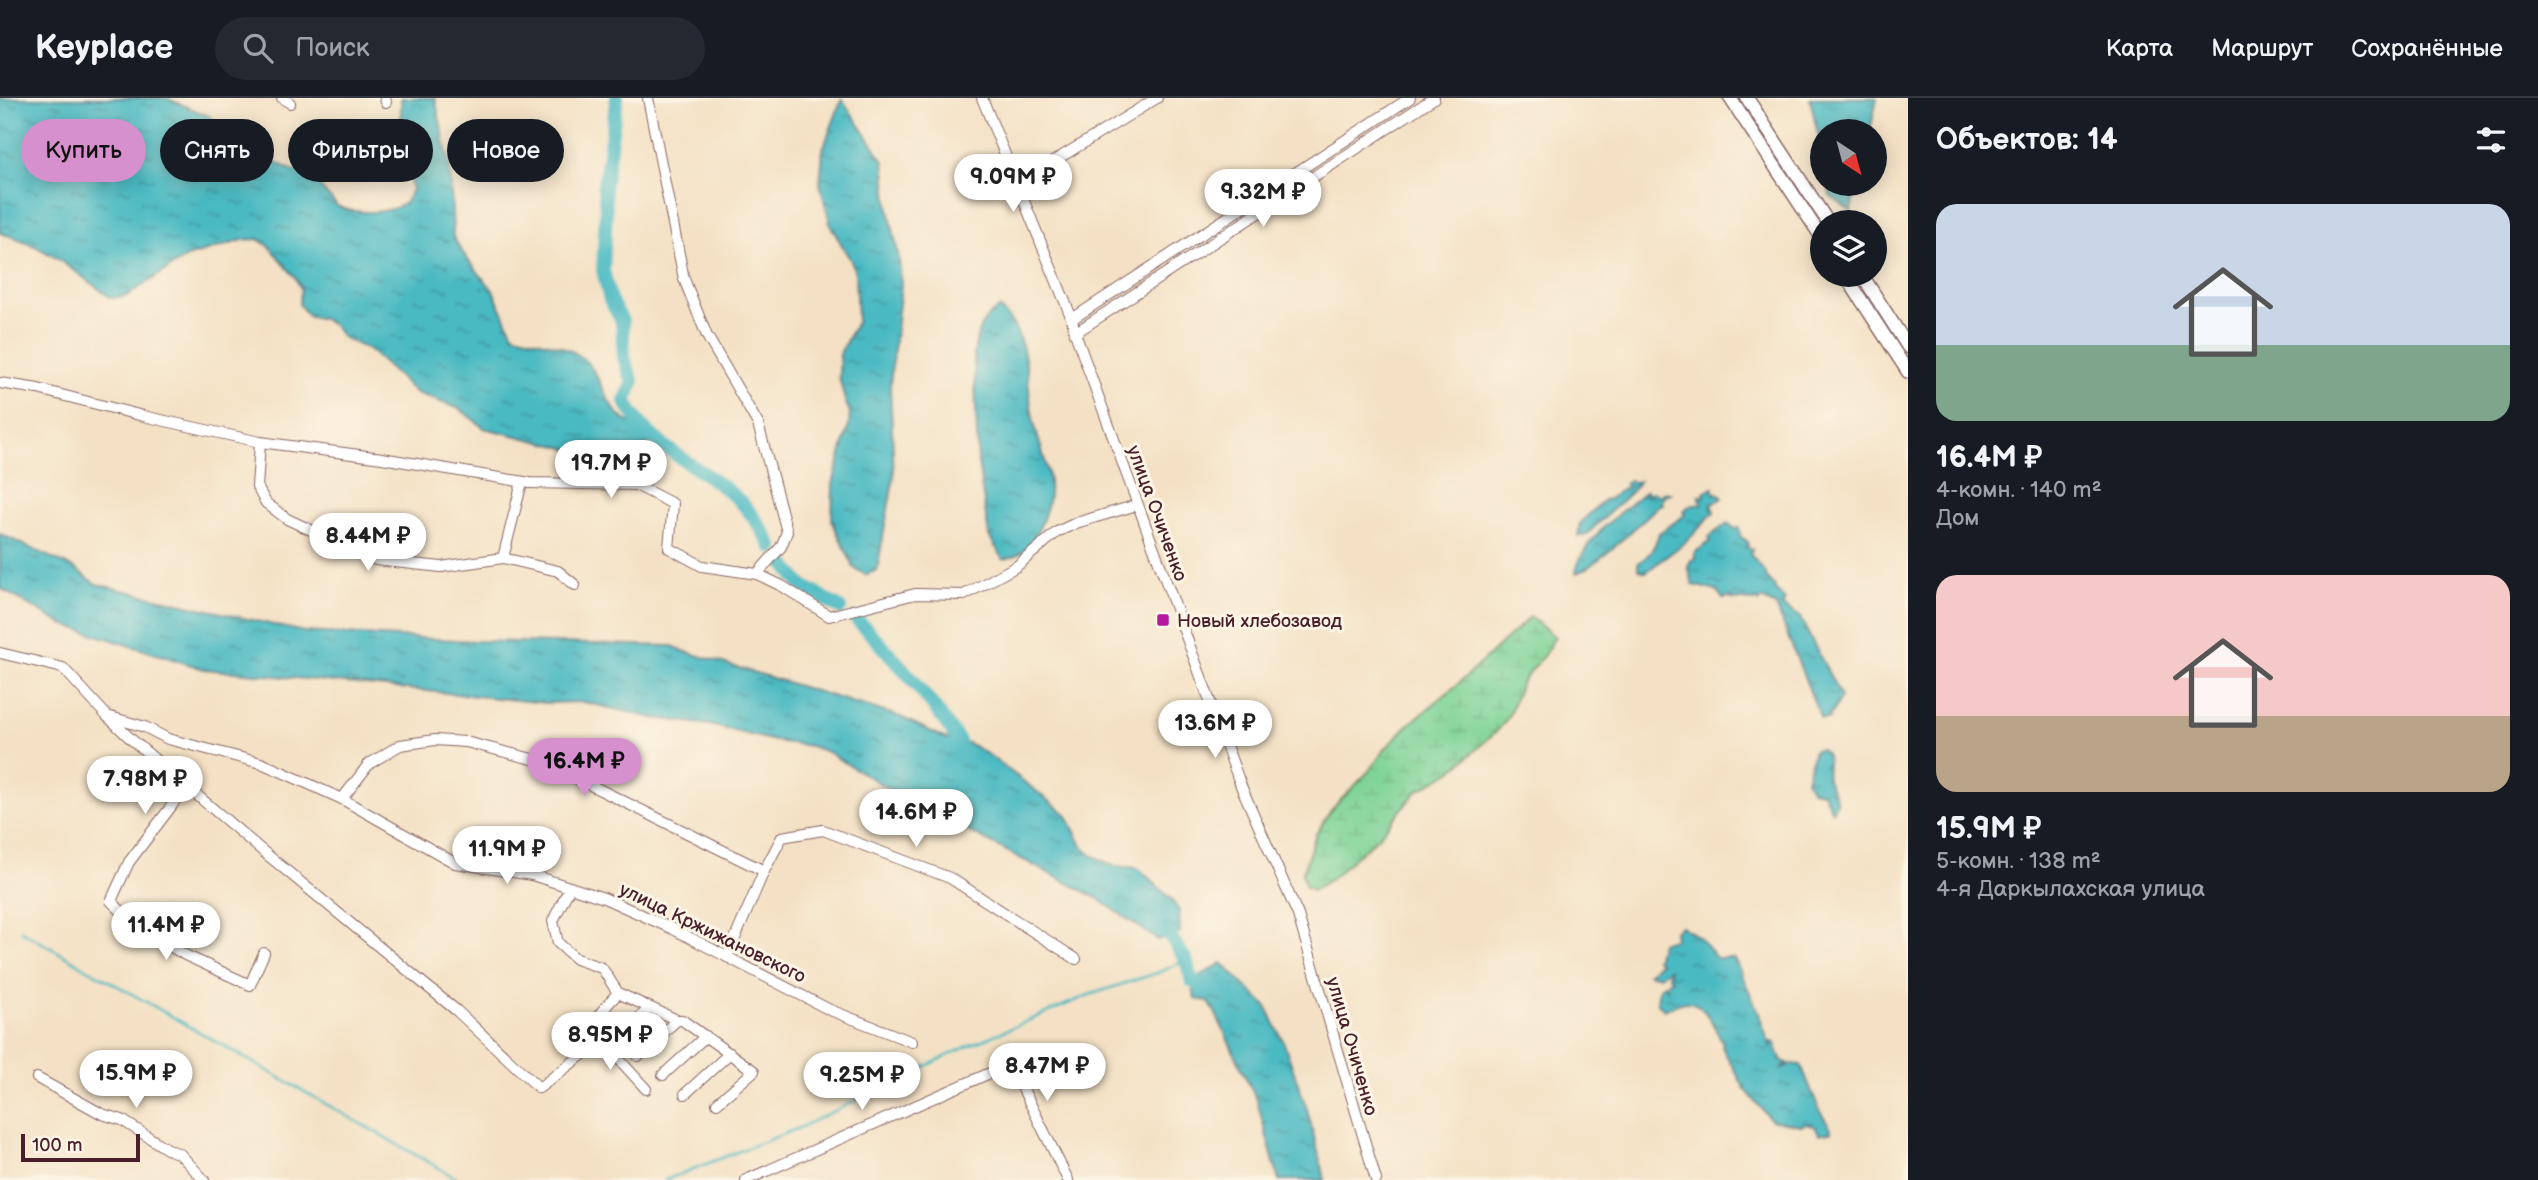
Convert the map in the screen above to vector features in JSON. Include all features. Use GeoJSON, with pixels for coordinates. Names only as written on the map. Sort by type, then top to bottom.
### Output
{"type":"FeatureCollection","features":[{"type":"Feature","properties":{"kind":"main road"},"geometry":{"type":"LineString","coordinates":[[1730,98],[1810,220]]}},
{"type":"Feature","properties":{"kind":"main road"},"geometry":{"type":"LineString","coordinates":[[1747,98],[1820,210]]}},
{"type":"Feature","properties":{"kind":"main road"},"geometry":{"type":"LineString","coordinates":[[1853,287],[1908,372]]}},
{"type":"Feature","properties":{"kind":"main road"},"geometry":{"type":"LineString","coordinates":[[1870,287],[1908,347]]}},
{"type":"Feature","properties":{"kind":"street"},"geometry":{"type":"LineString","coordinates":[[648,98],[684,279],[707,335],[758,424],[787,532],[781,547],[757,575]]}},
{"type":"Feature","properties":{"kind":"street","name":"улица Очиченко"},"geometry":{"type":"LineString","coordinates":[[982,98],[1072,318],[1137,505],[1241,786],[1298,915],[1376,1180]]}},
{"type":"Feature","properties":{"kind":"street"},"geometry":{"type":"LineString","coordinates":[[1018,183],[1157,98]]}},
{"type":"Feature","properties":{"kind":"street"},"geometry":{"type":"LineString","coordinates":[[1072,318],[1410,98]]}},
{"type":"Feature","properties":{"kind":"street"},"geometry":{"type":"LineString","coordinates":[[1075,333],[1434,98]]}},
{"type":"Feature","properties":{"kind":"street"},"geometry":{"type":"LineString","coordinates":[[0,383],[38,388],[143,416],[260,442],[382,458],[522,482],[636,485],[673,504],[669,548],[702,566],[757,575],[782,586],[828,616],[915,594],[964,595],[1017,566],[1058,532],[1076,523],[1137,505]]}},
{"type":"Feature","properties":{"kind":"street"},"geometry":{"type":"LineString","coordinates":[[260,442],[257,487],[266,503],[304,528],[376,560],[441,566],[503,558],[558,571],[575,585]]}},
{"type":"Feature","properties":{"kind":"street"},"geometry":{"type":"LineString","coordinates":[[503,558],[522,482]]}},
{"type":"Feature","properties":{"kind":"street"},"geometry":{"type":"LineString","coordinates":[[0,653],[63,668],[107,716],[183,784],[457,1011],[539,1088],[586,1052],[597,1015],[618,993]]}},
{"type":"Feature","properties":{"kind":"street","name":"улица Кржижановского"},"geometry":{"type":"LineString","coordinates":[[107,716],[145,727],[168,739],[261,763],[342,799],[455,863],[532,875],[604,898],[830,1010],[912,1042]]}},
{"type":"Feature","properties":{"kind":"street"},"geometry":{"type":"LineString","coordinates":[[342,799],[369,764],[400,745],[435,740],[466,742],[544,762],[764,870]]}},
{"type":"Feature","properties":{"kind":"street"},"geometry":{"type":"LineString","coordinates":[[183,784],[173,804],[129,862],[111,901],[135,925],[175,949],[250,985],[264,953]]}},
{"type":"Feature","properties":{"kind":"street"},"geometry":{"type":"LineString","coordinates":[[727,957],[764,870],[782,837],[823,830],[950,878],[1076,959]]}},
{"type":"Feature","properties":{"kind":"street"},"geometry":{"type":"LineString","coordinates":[[570,887],[553,921],[558,943],[576,959],[602,968],[618,993],[649,1009],[682,1020],[754,1071],[717,1103]]}},
{"type":"Feature","properties":{"kind":"street"},"geometry":{"type":"LineString","coordinates":[[623,1032],[649,1009]]}},
{"type":"Feature","properties":{"kind":"street"},"geometry":{"type":"LineString","coordinates":[[638,1056],[677,1020]]}},
{"type":"Feature","properties":{"kind":"street"},"geometry":{"type":"LineString","coordinates":[[589,1036],[607,1046],[646,1088]]}},
{"type":"Feature","properties":{"kind":"street"},"geometry":{"type":"LineString","coordinates":[[663,1075],[706,1036]]}},
{"type":"Feature","properties":{"kind":"street"},"geometry":{"type":"LineString","coordinates":[[685,1094],[730,1052]]}},
{"type":"Feature","properties":{"kind":"street"},"geometry":{"type":"LineString","coordinates":[[746,1180],[990,1073],[1008,1075],[1021,1085],[1068,1180]]}},
{"type":"Feature","properties":{"kind":"street"},"geometry":{"type":"LineString","coordinates":[[37,1078],[102,1114],[122,1120],[167,1149],[180,1154],[204,1180]]}},
{"type":"Feature","properties":{"kind":"green space"},"geometry":{"type":"Polygon","coordinates":[[[1530,617],[1555,637],[1521,683],[1508,717],[1499,729],[1451,772],[1417,791],[1379,836],[1331,879],[1313,890],[1306,887],[1302,874],[1316,834],[1331,810],[1407,726],[1458,684],[1530,617]]]}},
{"type":"Feature","properties":{"kind":"water"},"geometry":{"type":"Polygon","coordinates":[[[0,98],[166,98],[213,119],[160,119],[160,182],[274,182],[274,161],[288,168],[288,182],[316,182],[337,206],[353,211],[372,212],[405,203],[412,190],[411,182],[433,182],[433,119],[401,119],[401,98],[435,98],[447,153],[453,237],[493,290],[513,334],[557,345],[581,357],[594,371],[618,413],[628,422],[651,429],[656,441],[635,450],[628,458],[596,446],[595,460],[562,447],[484,428],[460,409],[416,393],[369,350],[342,337],[334,326],[323,319],[308,316],[299,304],[301,289],[295,277],[269,246],[257,239],[243,240],[187,257],[126,296],[111,298],[46,252],[0,233],[0,98]]]}},
{"type":"Feature","properties":{"kind":"water"},"geometry":{"type":"Polygon","coordinates":[[[1810,98],[1877,98],[1873,119],[1815,119],[1810,98]]]}},
{"type":"Feature","properties":{"kind":"water"},"geometry":{"type":"Polygon","coordinates":[[[842,99],[884,161],[901,285],[890,385],[894,476],[877,570],[866,575],[854,568],[832,521],[833,484],[850,412],[839,377],[840,353],[857,321],[855,273],[831,226],[820,184],[823,149],[842,99]]]}},
{"type":"Feature","properties":{"kind":"water"},"geometry":{"type":"Polygon","coordinates":[[[1831,196],[1854,196],[1850,210],[1831,196]]]}},
{"type":"Feature","properties":{"kind":"water"},"geometry":{"type":"Polygon","coordinates":[[[999,308],[1010,319],[1022,346],[1034,423],[1049,479],[1048,505],[1032,541],[1018,555],[1003,559],[989,536],[978,462],[974,354],[981,327],[999,308]]]}},
{"type":"Feature","properties":{"kind":"water"},"geometry":{"type":"Polygon","coordinates":[[[1629,480],[1634,483],[1639,481],[1586,535],[1578,536],[1580,523],[1604,500],[1623,488],[1627,489],[1625,483],[1629,480]]]}},
{"type":"Feature","properties":{"kind":"water"},"geometry":{"type":"Polygon","coordinates":[[[1714,488],[1714,494],[1718,493],[1723,498],[1711,503],[1714,512],[1688,540],[1646,572],[1638,569],[1638,563],[1652,550],[1659,533],[1685,515],[1683,512],[1689,506],[1702,504],[1699,495],[1704,497],[1704,492],[1714,488]]]}},
{"type":"Feature","properties":{"kind":"water"},"geometry":{"type":"Polygon","coordinates":[[[1646,491],[1647,496],[1653,492],[1659,496],[1664,492],[1670,493],[1665,495],[1661,502],[1663,504],[1607,553],[1576,573],[1579,561],[1594,538],[1646,491]]]}},
{"type":"Feature","properties":{"kind":"water"},"geometry":{"type":"Polygon","coordinates":[[[1728,523],[1735,529],[1739,528],[1740,536],[1748,542],[1747,548],[1752,549],[1750,554],[1785,600],[1782,606],[1799,616],[1841,697],[1829,714],[1830,719],[1821,719],[1776,606],[1762,599],[1759,602],[1757,599],[1723,599],[1717,591],[1693,585],[1688,566],[1691,560],[1695,559],[1694,553],[1711,541],[1709,537],[1728,523]]]}},
{"type":"Feature","properties":{"kind":"water"},"geometry":{"type":"Polygon","coordinates":[[[0,534],[74,568],[96,584],[304,632],[475,641],[673,646],[901,717],[944,738],[968,743],[989,755],[1066,814],[1083,848],[1091,855],[1114,866],[1138,868],[1172,900],[1179,911],[1180,933],[1158,940],[1097,898],[897,794],[827,752],[811,746],[775,741],[710,725],[654,718],[584,702],[546,703],[204,669],[62,624],[0,588],[0,534]]]}},
{"type":"Feature","properties":{"kind":"water"},"geometry":{"type":"Polygon","coordinates":[[[1821,749],[1827,755],[1827,779],[1836,798],[1832,811],[1823,792],[1812,790],[1806,780],[1814,750],[1821,749]]]}},
{"type":"Feature","properties":{"kind":"water"},"geometry":{"type":"Polygon","coordinates":[[[1681,926],[1700,938],[1716,958],[1734,958],[1762,1020],[1771,1048],[1771,1042],[1774,1042],[1782,1061],[1788,1063],[1780,1069],[1792,1064],[1801,1065],[1831,1132],[1819,1134],[1816,1127],[1807,1123],[1801,1125],[1771,1120],[1745,1089],[1704,1011],[1693,1003],[1686,1002],[1664,1010],[1657,1002],[1659,988],[1664,984],[1667,989],[1667,982],[1672,980],[1668,976],[1669,969],[1659,976],[1648,973],[1660,962],[1656,959],[1661,942],[1675,939],[1674,931],[1681,926]]]}},
{"type":"Feature","properties":{"kind":"water"},"geometry":{"type":"Polygon","coordinates":[[[1222,963],[1266,1006],[1283,1041],[1307,1109],[1325,1180],[1279,1180],[1257,1101],[1215,1012],[1208,1001],[1195,999],[1192,981],[1222,963]]]}},
{"type":"Feature","properties":{"kind":"waterway"},"geometry":{"type":"LineString","coordinates":[[617,98],[604,187],[606,211],[603,270],[610,300],[622,321],[624,358],[633,383],[625,401],[661,443],[739,500],[755,519],[772,547]]}},
{"type":"Feature","properties":{"kind":"waterway"},"geometry":{"type":"LineString","coordinates":[[782,560],[800,584],[840,608]]}},
{"type":"Feature","properties":{"kind":"waterway"},"geometry":{"type":"LineString","coordinates":[[856,619],[911,678],[959,741]]}},
{"type":"Feature","properties":{"kind":"waterway"},"geometry":{"type":"LineString","coordinates":[[21,931],[460,1180]]}},
{"type":"Feature","properties":{"kind":"waterway"},"geometry":{"type":"LineString","coordinates":[[1170,936],[1186,960],[1192,981],[1210,987]]}},
{"type":"Feature","properties":{"kind":"waterway"},"geometry":{"type":"LineString","coordinates":[[665,1180],[799,1128],[966,1047],[1089,995],[1160,972],[1186,960]]}},
{"type":"Feature","properties":{"kind":"place","name":"Новый хлебозавод"},"geometry":{"type":"Point","coordinates":[1163,620]}}]}
